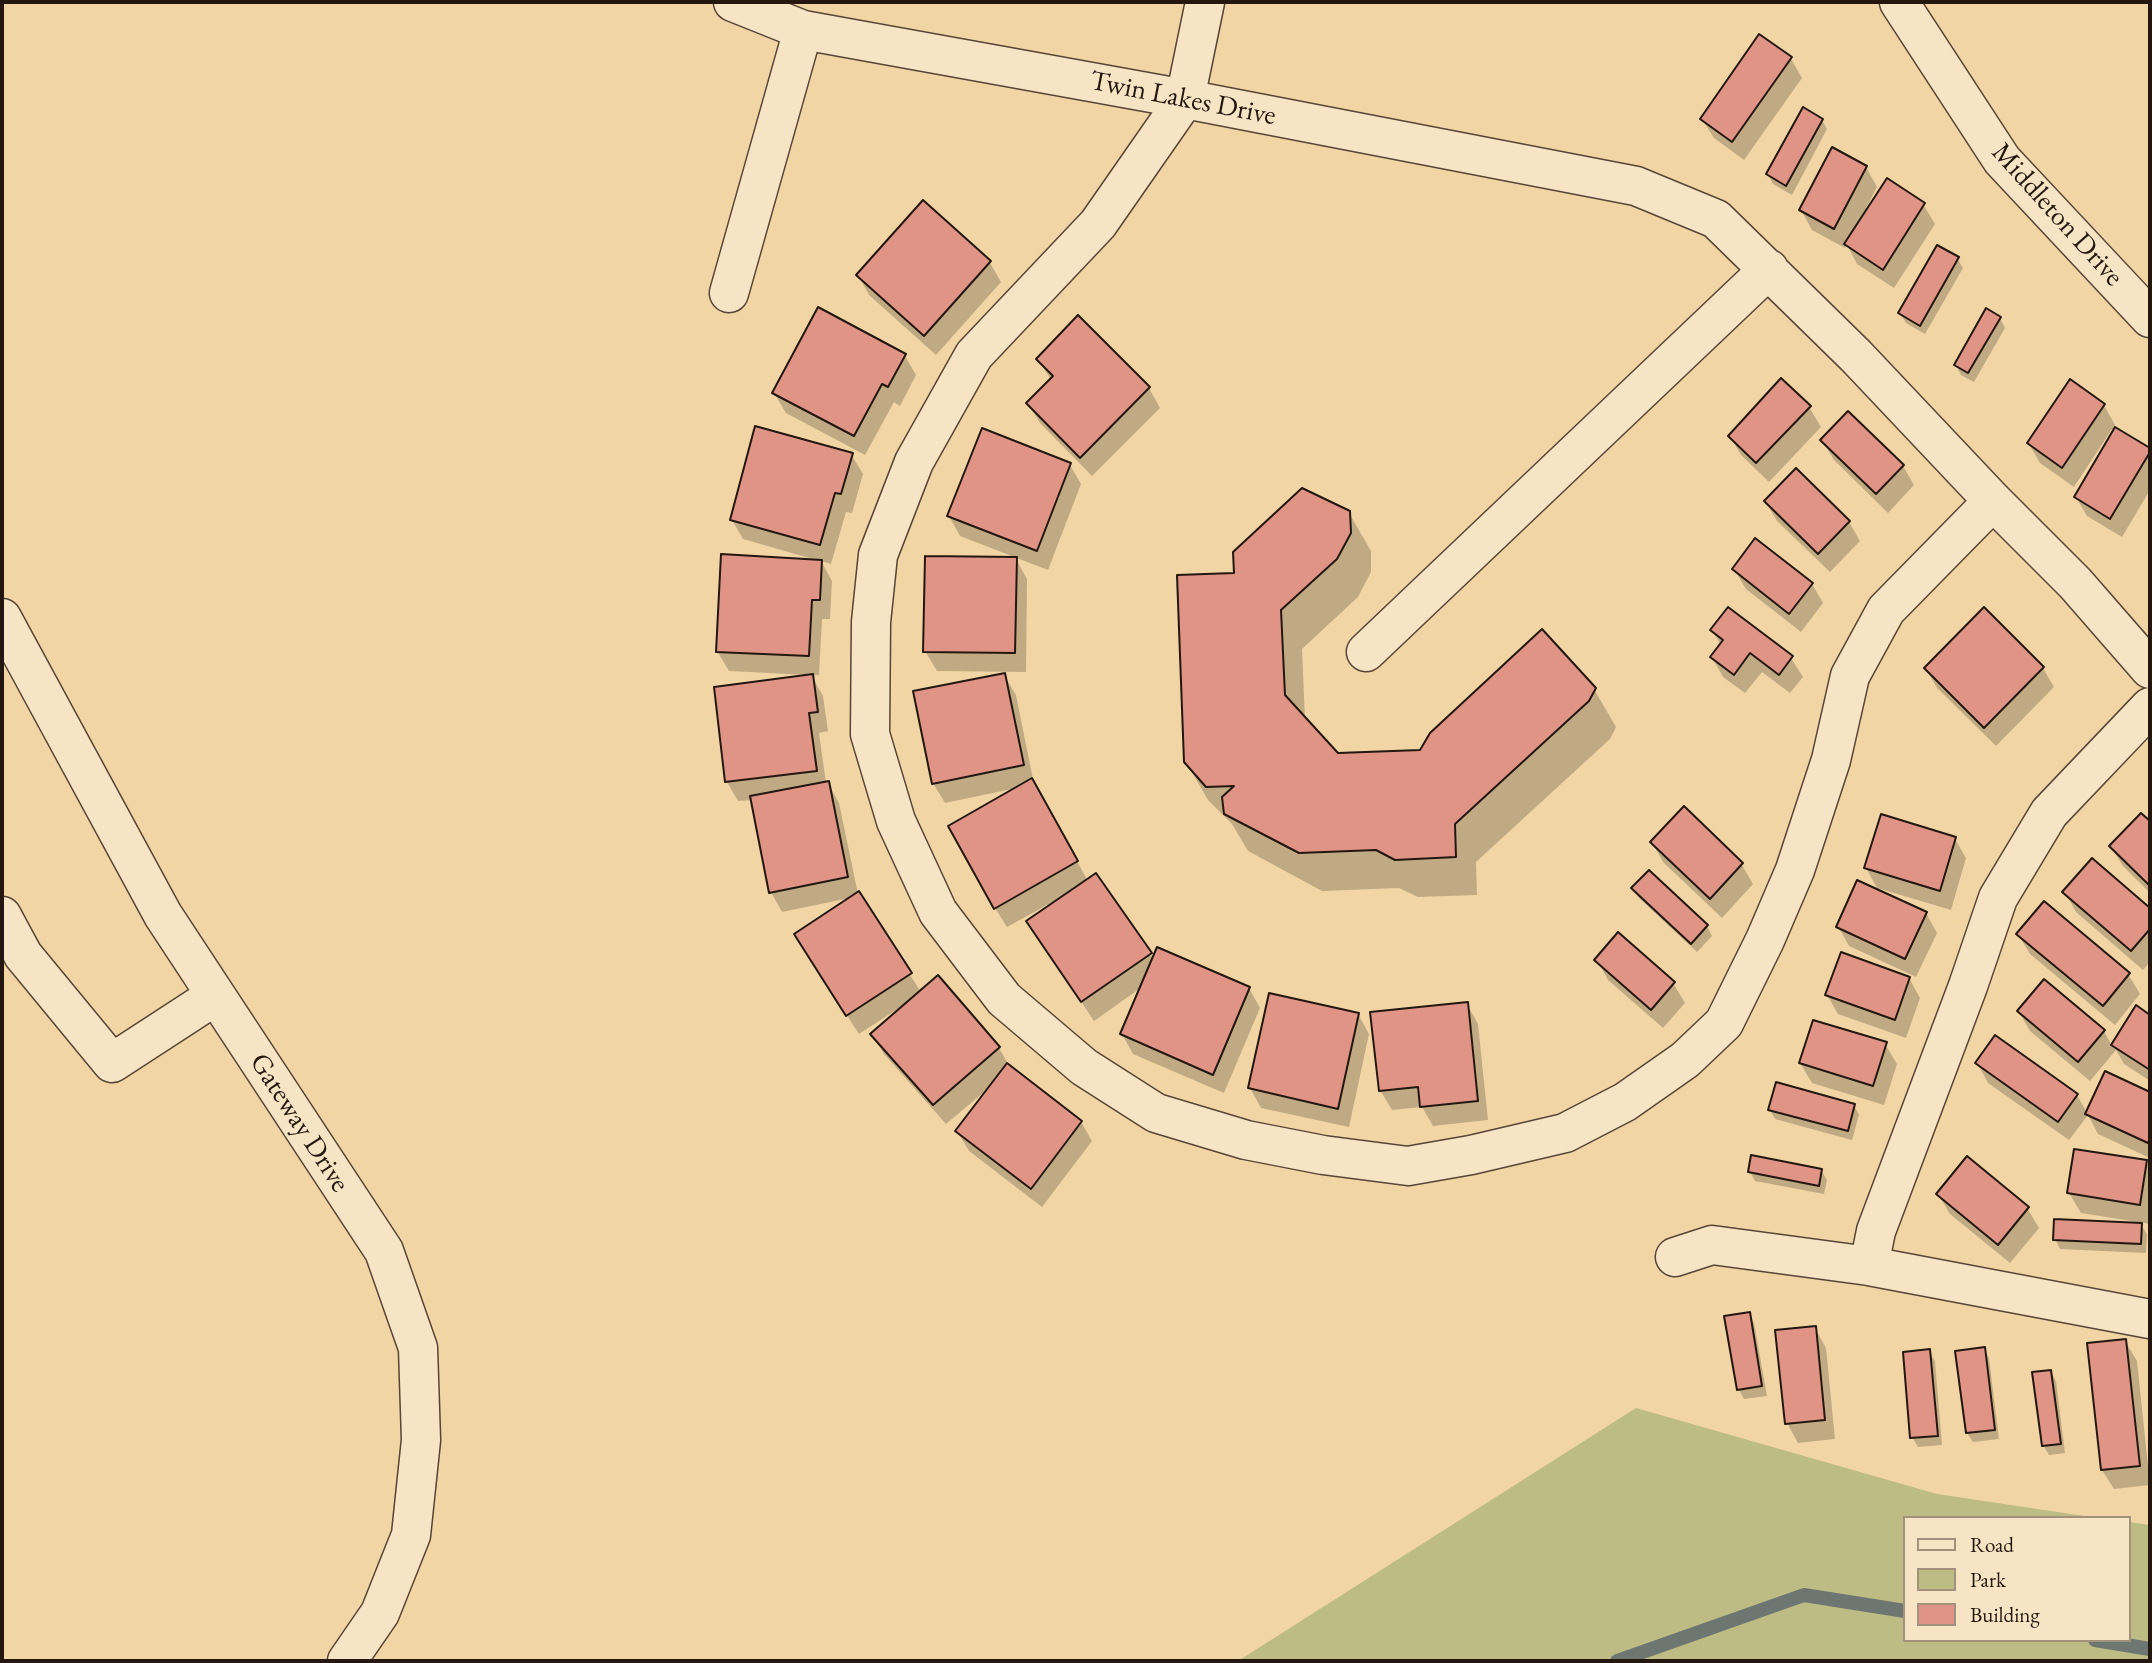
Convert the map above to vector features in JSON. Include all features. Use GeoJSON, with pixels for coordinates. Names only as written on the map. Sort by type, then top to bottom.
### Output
{"type":"FeatureCollection","features":[{"type":"Feature","properties":{"kind":"street","name":"Twin Lakes Drive"},"geometry":{"type":"LineString","coordinates":[[733,2],[803,30],[1185,99],[1636,186],[1716,219],[1856,356],[2075,583],[2150,669]]}},
{"type":"Feature","properties":{"kind":"street"},"geometry":{"type":"LineString","coordinates":[[1205,2],[1185,99],[1098,224],[974,355],[914,462],[878,555],[871,622],[870,734],[896,821],[938,912],[1004,999],[1084,1067],[1156,1113],[1246,1140],[1408,1166],[1471,1155],[1565,1133],[1625,1102],[1685,1060],[1724,1023],[1765,940],[1795,870],[1831,760],[1850,676],[1886,610],[1993,501]]}},
{"type":"Feature","properties":{"kind":"street","name":"Middleton Drive"},"geometry":{"type":"LineString","coordinates":[[1899,2],[2002,160],[2150,318]]}},
{"type":"Feature","properties":{"kind":"street"},"geometry":{"type":"LineString","coordinates":[[729,293],[803,30]]}},
{"type":"Feature","properties":{"kind":"street"},"geometry":{"type":"LineString","coordinates":[[1366,652],[1769,269]]}},
{"type":"Feature","properties":{"kind":"street","name":"Gateway Drive"},"geometry":{"type":"LineString","coordinates":[[2,618],[163,915],[384,1251],[418,1348],[421,1440],[411,1535],[380,1613],[347,1661]]}},
{"type":"Feature","properties":{"kind":"street"},"geometry":{"type":"LineString","coordinates":[[1869,1266],[1876,1231],[1998,898],[2049,813],[2150,707]]}},
{"type":"Feature","properties":{"kind":"street"},"geometry":{"type":"LineString","coordinates":[[2,916],[12,959],[112,1063],[215,996]]}},
{"type":"Feature","properties":{"kind":"street"},"geometry":{"type":"LineString","coordinates":[[1675,1257],[1712,1245],[1869,1266],[2150,1319]]}},
{"type":"Feature","properties":{"kind":"green space"},"geometry":{"type":"Polygon","coordinates":[[[1636,1408],[1937,1494],[2085,1516],[1904,1516],[1904,1642],[2131,1642],[2131,1522],[2150,1525],[2150,1661],[1238,1661],[1636,1408]]]}},
{"type":"Feature","properties":{"kind":"building"},"geometry":{"type":"Polygon","coordinates":[[[1759,34],[1792,57],[1732,142],[1700,119],[1759,34]]]}},
{"type":"Feature","properties":{"kind":"building"},"geometry":{"type":"Polygon","coordinates":[[[1803,107],[1823,119],[1786,186],[1766,174],[1803,107]]]}},
{"type":"Feature","properties":{"kind":"building"},"geometry":{"type":"Polygon","coordinates":[[[1832,147],[1867,166],[1834,229],[1799,210],[1832,147]]]}},
{"type":"Feature","properties":{"kind":"building"},"geometry":{"type":"Polygon","coordinates":[[[1887,178],[1925,203],[1883,270],[1844,244],[1887,178]]]}},
{"type":"Feature","properties":{"kind":"building"},"geometry":{"type":"Polygon","coordinates":[[[923,200],[991,261],[924,336],[856,275],[923,200]]]}},
{"type":"Feature","properties":{"kind":"building"},"geometry":{"type":"Polygon","coordinates":[[[1937,245],[1959,257],[1920,326],[1898,313],[1937,245]]]}},
{"type":"Feature","properties":{"kind":"building"},"geometry":{"type":"Polygon","coordinates":[[[818,307],[906,354],[888,387],[882,384],[854,436],[772,393],[818,307]]]}},
{"type":"Feature","properties":{"kind":"building"},"geometry":{"type":"Polygon","coordinates":[[[1986,308],[2001,317],[1968,373],[1954,365],[1986,308]]]}},
{"type":"Feature","properties":{"kind":"building"},"geometry":{"type":"Polygon","coordinates":[[[1078,315],[1150,387],[1080,458],[1026,403],[1053,376],[1036,359],[1078,315]]]}},
{"type":"Feature","properties":{"kind":"building"},"geometry":{"type":"Polygon","coordinates":[[[1781,378],[1811,406],[1756,463],[1728,436],[1781,378]]]}},
{"type":"Feature","properties":{"kind":"building"},"geometry":{"type":"Polygon","coordinates":[[[2070,379],[2105,404],[2062,468],[2027,443],[2070,379]]]}},
{"type":"Feature","properties":{"kind":"building"},"geometry":{"type":"Polygon","coordinates":[[[1848,411],[1904,465],[1876,494],[1820,440],[1848,411]]]}},
{"type":"Feature","properties":{"kind":"building"},"geometry":{"type":"Polygon","coordinates":[[[755,426],[853,453],[841,494],[835,493],[820,545],[730,520],[755,426]]]}},
{"type":"Feature","properties":{"kind":"building"},"geometry":{"type":"Polygon","coordinates":[[[2115,427],[2150,448],[2150,452],[2110,519],[2074,497],[2115,427]]]}},
{"type":"Feature","properties":{"kind":"building"},"geometry":{"type":"Polygon","coordinates":[[[982,428],[1071,463],[1037,551],[947,516],[982,428]]]}},
{"type":"Feature","properties":{"kind":"building"},"geometry":{"type":"Polygon","coordinates":[[[1796,468],[1850,521],[1818,554],[1764,501],[1796,468]]]}},
{"type":"Feature","properties":{"kind":"building"},"geometry":{"type":"Polygon","coordinates":[[[1302,488],[1350,511],[1351,533],[1337,559],[1281,610],[1285,695],[1338,753],[1420,750],[1430,733],[1542,629],[1596,688],[1589,701],[1455,824],[1456,857],[1395,860],[1376,850],[1299,853],[1224,814],[1222,797],[1234,786],[1206,787],[1184,762],[1177,575],[1234,573],[1233,552],[1302,488]]]}},
{"type":"Feature","properties":{"kind":"building"},"geometry":{"type":"Polygon","coordinates":[[[1755,538],[1813,583],[1789,614],[1732,569],[1755,538]]]}},
{"type":"Feature","properties":{"kind":"building"},"geometry":{"type":"Polygon","coordinates":[[[721,554],[822,560],[820,600],[812,600],[809,656],[716,652],[721,554]]]}},
{"type":"Feature","properties":{"kind":"building"},"geometry":{"type":"Polygon","coordinates":[[[925,556],[1017,557],[1015,653],[923,652],[925,556]]]}},
{"type":"Feature","properties":{"kind":"building"},"geometry":{"type":"Polygon","coordinates":[[[1728,607],[1793,656],[1779,675],[1750,653],[1734,675],[1710,657],[1723,640],[1710,630],[1728,607]]]}},
{"type":"Feature","properties":{"kind":"building"},"geometry":{"type":"Polygon","coordinates":[[[1984,607],[2044,667],[1984,728],[1924,668],[1984,607]]]}},
{"type":"Feature","properties":{"kind":"building"},"geometry":{"type":"Polygon","coordinates":[[[1005,673],[1024,765],[932,784],[913,691],[1005,673]]]}},
{"type":"Feature","properties":{"kind":"building"},"geometry":{"type":"Polygon","coordinates":[[[813,674],[818,712],[809,713],[817,771],[725,782],[714,687],[813,674]]]}},
{"type":"Feature","properties":{"kind":"building"},"geometry":{"type":"Polygon","coordinates":[[[1032,778],[1078,861],[994,909],[948,826],[1032,778]]]}},
{"type":"Feature","properties":{"kind":"building"},"geometry":{"type":"Polygon","coordinates":[[[829,781],[848,877],[769,893],[750,796],[829,781]]]}},
{"type":"Feature","properties":{"kind":"building"},"geometry":{"type":"Polygon","coordinates":[[[1684,806],[1743,863],[1710,899],[1650,842],[1684,806]]]}},
{"type":"Feature","properties":{"kind":"building"},"geometry":{"type":"Polygon","coordinates":[[[2141,813],[2150,821],[2150,886],[2109,846],[2141,813]]]}},
{"type":"Feature","properties":{"kind":"building"},"geometry":{"type":"Polygon","coordinates":[[[1881,814],[1956,837],[1940,891],[1864,868],[1881,814]]]}},
{"type":"Feature","properties":{"kind":"building"},"geometry":{"type":"Polygon","coordinates":[[[2092,858],[2150,908],[2150,929],[2131,951],[2062,892],[2092,858]]]}},
{"type":"Feature","properties":{"kind":"building"},"geometry":{"type":"Polygon","coordinates":[[[1649,870],[1708,925],[1691,944],[1631,888],[1649,870]]]}},
{"type":"Feature","properties":{"kind":"building"},"geometry":{"type":"Polygon","coordinates":[[[1096,873],[1152,953],[1081,1002],[1026,921],[1096,873]]]}},
{"type":"Feature","properties":{"kind":"building"},"geometry":{"type":"Polygon","coordinates":[[[1857,880],[1927,912],[1905,959],[1836,927],[1857,880]]]}},
{"type":"Feature","properties":{"kind":"building"},"geometry":{"type":"Polygon","coordinates":[[[859,891],[912,973],[846,1016],[794,934],[859,891]]]}},
{"type":"Feature","properties":{"kind":"building"},"geometry":{"type":"Polygon","coordinates":[[[2044,901],[2130,973],[2103,1006],[2016,934],[2044,901]]]}},
{"type":"Feature","properties":{"kind":"building"},"geometry":{"type":"Polygon","coordinates":[[[1618,932],[1675,982],[1651,1010],[1594,960],[1618,932]]]}},
{"type":"Feature","properties":{"kind":"building"},"geometry":{"type":"Polygon","coordinates":[[[1157,947],[1250,987],[1213,1075],[1120,1034],[1157,947]]]}},
{"type":"Feature","properties":{"kind":"building"},"geometry":{"type":"Polygon","coordinates":[[[1841,952],[1910,977],[1895,1020],[1825,995],[1841,952]]]}},
{"type":"Feature","properties":{"kind":"building"},"geometry":{"type":"Polygon","coordinates":[[[938,975],[1000,1047],[933,1105],[870,1034],[938,975]]]}},
{"type":"Feature","properties":{"kind":"building"},"geometry":{"type":"Polygon","coordinates":[[[2044,979],[2105,1030],[2078,1062],[2017,1011],[2044,979]]]}},
{"type":"Feature","properties":{"kind":"building"},"geometry":{"type":"Polygon","coordinates":[[[1269,993],[1359,1013],[1338,1109],[1248,1088],[1269,993]]]}},
{"type":"Feature","properties":{"kind":"building"},"geometry":{"type":"Polygon","coordinates":[[[1468,1002],[1478,1101],[1420,1107],[1418,1087],[1379,1091],[1370,1012],[1468,1002]]]}},
{"type":"Feature","properties":{"kind":"building"},"geometry":{"type":"Polygon","coordinates":[[[2136,1005],[2150,1015],[2150,1070],[2111,1045],[2136,1005]]]}},
{"type":"Feature","properties":{"kind":"building"},"geometry":{"type":"Polygon","coordinates":[[[1813,1020],[1887,1042],[1873,1086],[1799,1063],[1813,1020]]]}},
{"type":"Feature","properties":{"kind":"building"},"geometry":{"type":"Polygon","coordinates":[[[1995,1035],[2078,1094],[2058,1122],[1975,1063],[1995,1035]]]}},
{"type":"Feature","properties":{"kind":"building"},"geometry":{"type":"Polygon","coordinates":[[[1007,1063],[1082,1121],[1031,1189],[955,1131],[1007,1063]]]}},
{"type":"Feature","properties":{"kind":"building"},"geometry":{"type":"Polygon","coordinates":[[[2105,1071],[2150,1092],[2148,1143],[2085,1114],[2105,1071]]]}},
{"type":"Feature","properties":{"kind":"building"},"geometry":{"type":"Polygon","coordinates":[[[1776,1082],[1855,1104],[1848,1131],[1768,1110],[1776,1082]]]}},
{"type":"Feature","properties":{"kind":"building"},"geometry":{"type":"Polygon","coordinates":[[[2074,1149],[2147,1160],[2140,1205],[2067,1193],[2074,1149]]]}},
{"type":"Feature","properties":{"kind":"building"},"geometry":{"type":"Polygon","coordinates":[[[1751,1155],[1822,1169],[1819,1186],[1748,1172],[1751,1155]]]}},
{"type":"Feature","properties":{"kind":"building"},"geometry":{"type":"Polygon","coordinates":[[[1967,1156],[2029,1207],[1998,1245],[1936,1194],[1967,1156]]]}},
{"type":"Feature","properties":{"kind":"building"},"geometry":{"type":"Polygon","coordinates":[[[2054,1219],[2142,1223],[2141,1244],[2053,1240],[2054,1219]]]}},
{"type":"Feature","properties":{"kind":"building"},"geometry":{"type":"Polygon","coordinates":[[[1750,1312],[1762,1386],[1737,1390],[1724,1316],[1750,1312]]]}},
{"type":"Feature","properties":{"kind":"building"},"geometry":{"type":"Polygon","coordinates":[[[1816,1326],[1825,1420],[1785,1424],[1775,1330],[1816,1326]]]}},
{"type":"Feature","properties":{"kind":"building"},"geometry":{"type":"Polygon","coordinates":[[[2126,1339],[2140,1466],[2101,1470],[2087,1343],[2126,1339]]]}},
{"type":"Feature","properties":{"kind":"building"},"geometry":{"type":"Polygon","coordinates":[[[1985,1347],[1995,1430],[1966,1433],[1955,1351],[1985,1347]]]}},
{"type":"Feature","properties":{"kind":"building"},"geometry":{"type":"Polygon","coordinates":[[[1930,1349],[1938,1436],[1910,1438],[1903,1352],[1930,1349]]]}},
{"type":"Feature","properties":{"kind":"building"},"geometry":{"type":"Polygon","coordinates":[[[2051,1370],[2061,1444],[2042,1446],[2032,1372],[2051,1370]]]}},
{"type":"Feature","properties":{"kind":"waterway"},"geometry":{"type":"LineString","coordinates":[[1617,1661],[1804,1595],[1904,1611]]}},
{"type":"Feature","properties":{"kind":"waterway"},"geometry":{"type":"LineString","coordinates":[[2107,1642],[2150,1649]]}}]}
